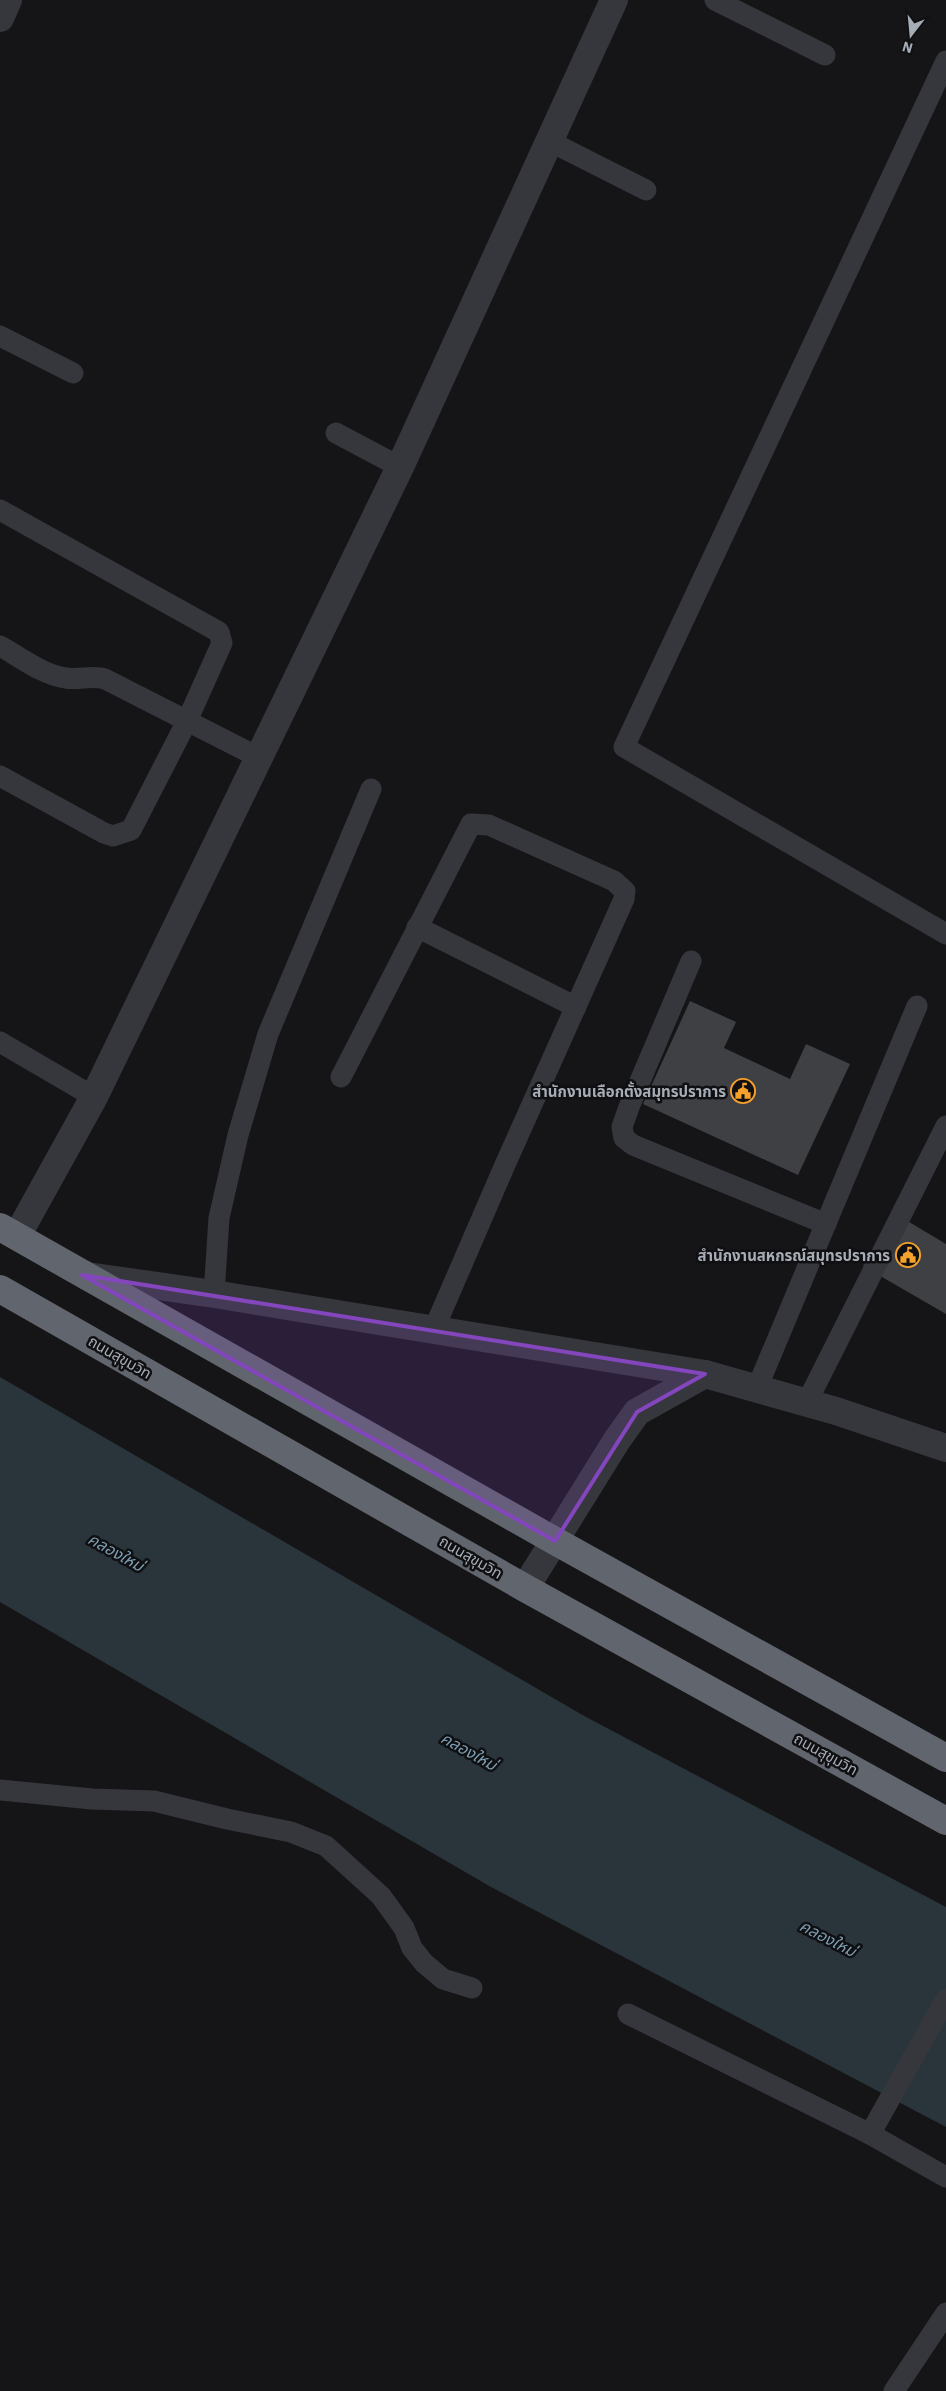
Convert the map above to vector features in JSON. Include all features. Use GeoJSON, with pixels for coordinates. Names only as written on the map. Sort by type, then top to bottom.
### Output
{"type":"FeatureCollection","features":[{"type":"Feature","properties":{"kind":"highway"},"geometry":{"type":"LineString","coordinates":[[9,1232],[555,1541],[946,1758]]}},
{"type":"Feature","properties":{"kind":"highway","name":"ถนนสุขุมวิท"},"geometry":{"type":"LineString","coordinates":[[0,1289],[525,1588],[946,1820]]}},
{"type":"Feature","properties":{"kind":"street"},"geometry":{"type":"LineString","coordinates":[[0,18],[8,0]]}},
{"type":"Feature","properties":{"kind":"street"},"geometry":{"type":"LineString","coordinates":[[9,1232],[94,1097],[400,467],[614,0]]}},
{"type":"Feature","properties":{"kind":"street"},"geometry":{"type":"LineString","coordinates":[[82,1275],[214,1294],[705,1374],[806,1402],[946,1448]]}},
{"type":"Feature","properties":{"kind":"street"},"geometry":{"type":"LineString","coordinates":[[525,1588],[617,1440],[637,1412],[705,1374]]}},
{"type":"Feature","properties":{"kind":"lane"},"geometry":{"type":"LineString","coordinates":[[715,0],[825,55]]}},
{"type":"Feature","properties":{"kind":"lane"},"geometry":{"type":"LineString","coordinates":[[946,61],[624,747],[946,934]]}},
{"type":"Feature","properties":{"kind":"lane"},"geometry":{"type":"LineString","coordinates":[[549,141],[646,190]]}},
{"type":"Feature","properties":{"kind":"lane"},"geometry":{"type":"LineString","coordinates":[[0,336],[73,373]]}},
{"type":"Feature","properties":{"kind":"lane"},"geometry":{"type":"LineString","coordinates":[[336,433],[400,467]]}},
{"type":"Feature","properties":{"kind":"lane"},"geometry":{"type":"LineString","coordinates":[[0,510],[219,632],[222,636],[221,648],[187,721],[131,830],[114,836],[104,833],[0,776]]}},
{"type":"Feature","properties":{"kind":"lane"},"geometry":{"type":"LineString","coordinates":[[1,649],[48,672],[66,678],[96,676],[105,679],[258,757]]}},
{"type":"Feature","properties":{"kind":"lane"},"geometry":{"type":"LineString","coordinates":[[214,1294],[219,1218],[238,1135],[268,1034],[371,789]]}},
{"type":"Feature","properties":{"kind":"lane"},"geometry":{"type":"LineString","coordinates":[[341,1077],[471,824],[481,823],[489,825],[614,881],[625,891],[624,899],[434,1329]]}},
{"type":"Feature","properties":{"kind":"lane"},"geometry":{"type":"LineString","coordinates":[[417,927],[576,1007]]}},
{"type":"Feature","properties":{"kind":"lane"},"geometry":{"type":"LineString","coordinates":[[691,961],[624,1120],[622,1126],[624,1138],[633,1146],[826,1224]]}},
{"type":"Feature","properties":{"kind":"lane"},"geometry":{"type":"LineString","coordinates":[[757,1388],[917,1006]]}},
{"type":"Feature","properties":{"kind":"lane"},"geometry":{"type":"LineString","coordinates":[[0,1042],[94,1097]]}},
{"type":"Feature","properties":{"kind":"lane"},"geometry":{"type":"LineString","coordinates":[[806,1402],[946,1126]]}},
{"type":"Feature","properties":{"kind":"lane"},"geometry":{"type":"LineString","coordinates":[[0,1790],[92,1799],[154,1801],[226,1819],[291,1832],[326,1846],[381,1896],[404,1928],[412,1948],[424,1963],[443,1979],[472,1988]]}},
{"type":"Feature","properties":{"kind":"lane"},"geometry":{"type":"LineString","coordinates":[[870,2134],[946,1999]]}},
{"type":"Feature","properties":{"kind":"lane"},"geometry":{"type":"LineString","coordinates":[[628,2014],[870,2134],[946,2176]]}},
{"type":"Feature","properties":{"kind":"lane"},"geometry":{"type":"LineString","coordinates":[[894,2391],[946,2313]]}},
{"type":"Feature","properties":{"kind":"highlighted area"},"geometry":{"type":"Polygon","coordinates":[[[82,1275],[705,1374],[637,1412],[555,1541],[82,1275]]]}},
{"type":"Feature","properties":{"kind":"water","name":"คลองใหม่"},"geometry":{"type":"Polygon","coordinates":[[[0,1377],[586,1717],[946,1907],[946,2127],[491,1887],[0,1602],[0,1377]]]}},
{"type":"Feature","properties":{"kind":"building","name":"สำนักงานเลือกตั้งสมุทรปราการ"},"geometry":{"type":"Polygon","coordinates":[[[690,1001],[736,1022],[724,1048],[790,1079],[806,1044],[850,1064],[798,1175],[643,1104],[690,1001]]]}},
{"type":"Feature","properties":{"kind":"building","name":"สำนักงานสหกรณ์สมุทรปราการ"},"geometry":{"type":"Polygon","coordinates":[[[894,1213],[946,1244],[946,1314],[863,1266],[894,1213]]]}},
{"type":"Feature","properties":{"kind":"place","name":"สำนักงานเลือกตั้งสมุทรปราการ"},"geometry":{"type":"Point","coordinates":[743,1091]}},
{"type":"Feature","properties":{"kind":"place","name":"สำนักงานสหกรณ์สมุทรปราการ"},"geometry":{"type":"Point","coordinates":[908,1255]}}]}
